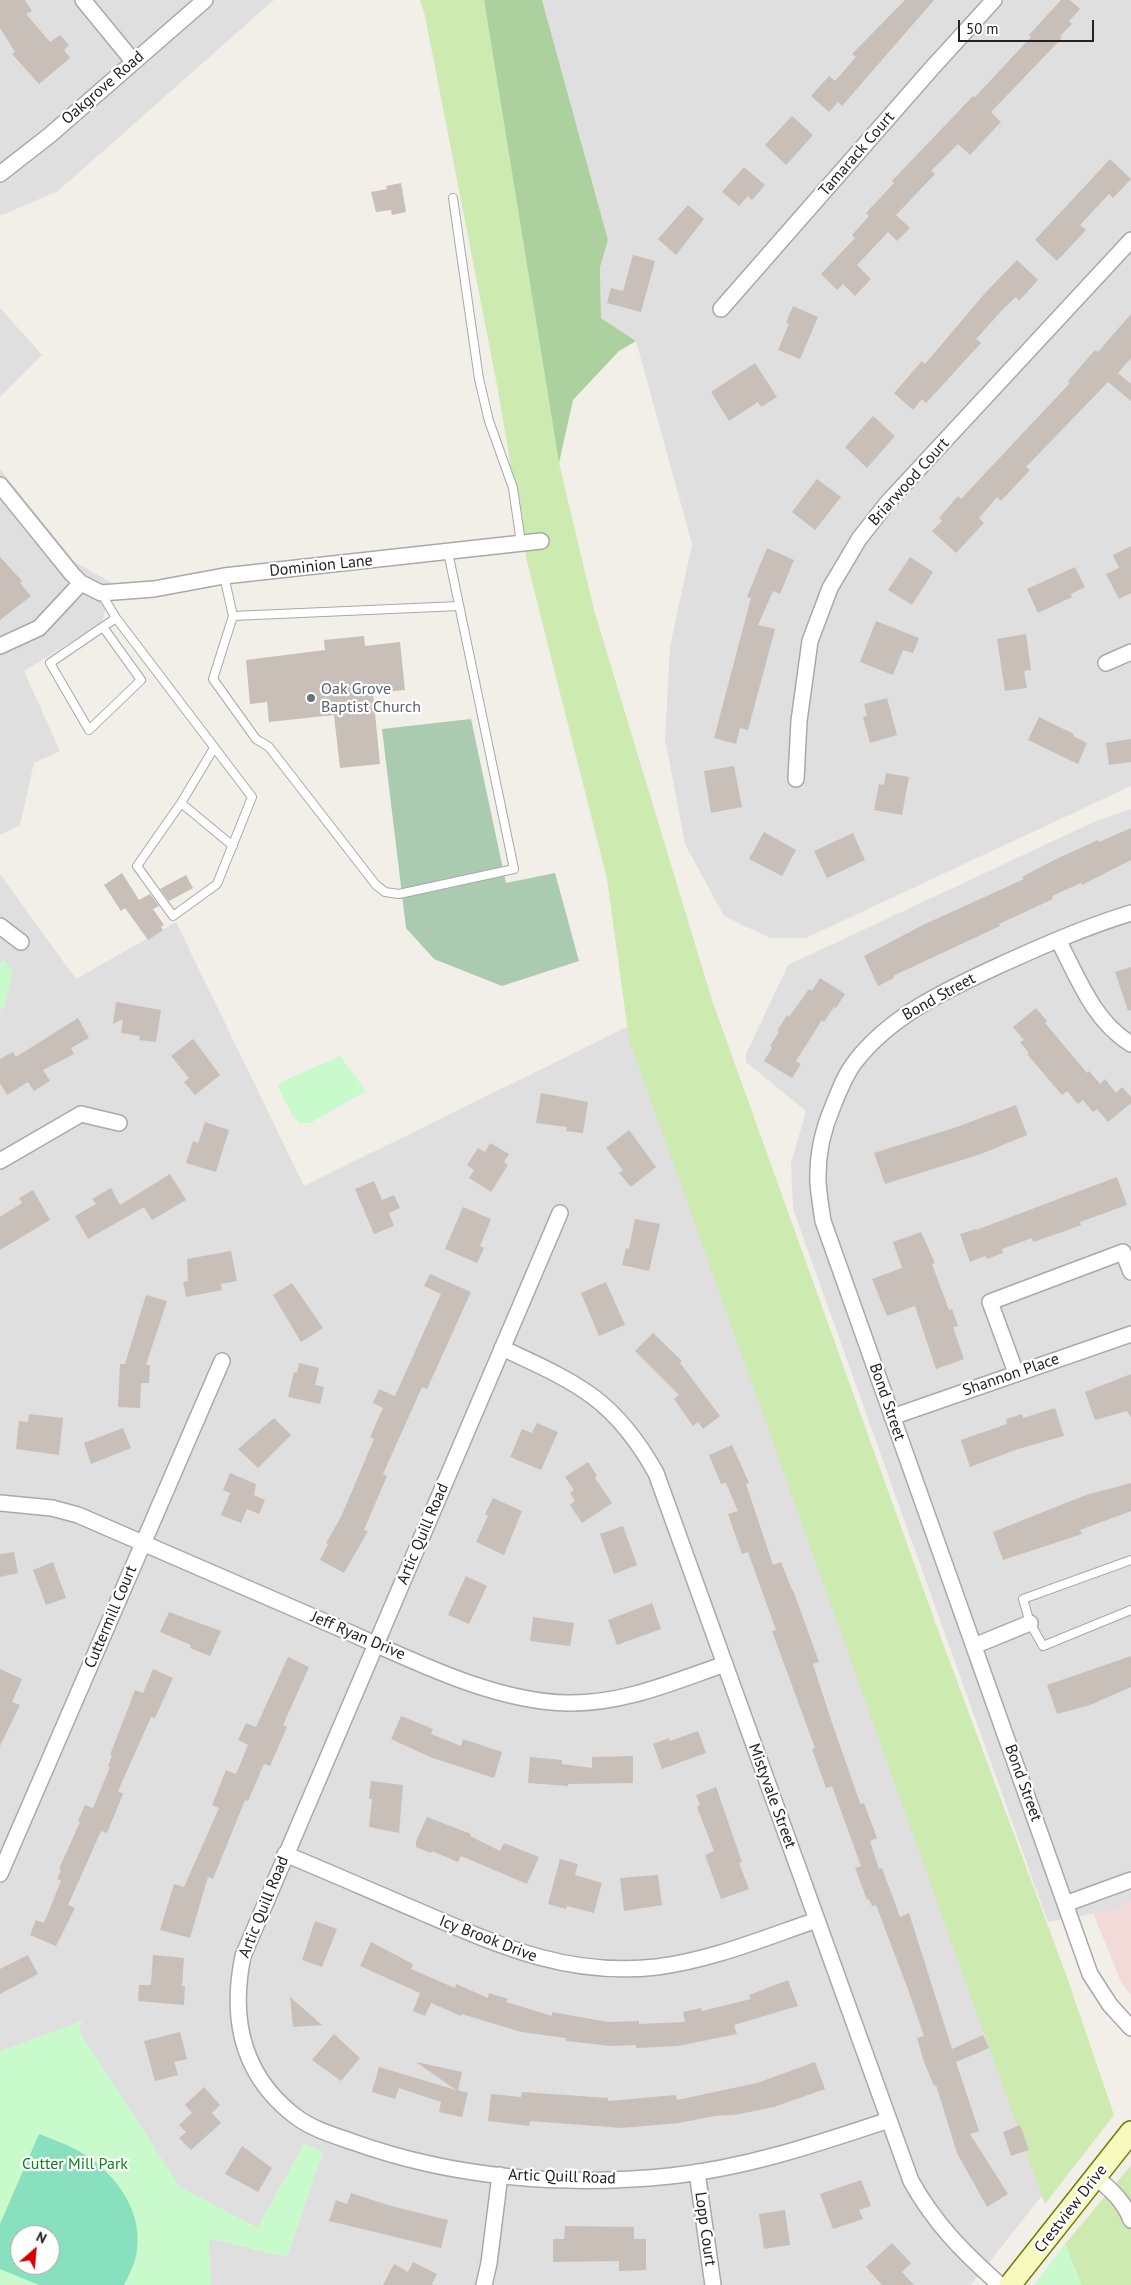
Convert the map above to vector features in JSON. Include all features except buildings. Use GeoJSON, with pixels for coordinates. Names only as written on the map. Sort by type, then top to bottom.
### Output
{"type":"FeatureCollection","features":[{"type":"Feature","properties":{"kind":"main road","name":"Crestview Drive"},"geometry":{"type":"LineString","coordinates":[[1010,2285],[1131,2132]]}},
{"type":"Feature","properties":{"kind":"street"},"geometry":{"type":"LineString","coordinates":[[83,0],[132,61]]}},
{"type":"Feature","properties":{"kind":"street","name":"Oakgrove Road"},"geometry":{"type":"LineString","coordinates":[[0,174],[50,135],[132,61],[205,0]]}},
{"type":"Feature","properties":{"kind":"street","name":"Tamarack Court"},"geometry":{"type":"LineString","coordinates":[[721,309],[994,0]]}},
{"type":"Feature","properties":{"kind":"street","name":"Briarwood Court"},"geometry":{"type":"LineString","coordinates":[[796,780],[798,722],[810,641],[830,588],[859,539],[888,502],[1131,240]]}},
{"type":"Feature","properties":{"kind":"street"},"geometry":{"type":"LineString","coordinates":[[0,485],[81,582],[101,593]]}},
{"type":"Feature","properties":{"kind":"street","name":"Dominion Lane"},"geometry":{"type":"LineString","coordinates":[[101,593],[154,589],[224,576],[541,541]]}},
{"type":"Feature","properties":{"kind":"street"},"geometry":{"type":"LineString","coordinates":[[0,646],[39,628],[81,582]]}},
{"type":"Feature","properties":{"kind":"street"},"geometry":{"type":"LineString","coordinates":[[1106,664],[1131,652]]}},
{"type":"Feature","properties":{"kind":"street","name":"Bond Street"},"geometry":{"type":"LineString","coordinates":[[1131,913],[1090,925],[972,978],[899,1019],[855,1062],[843,1082],[827,1119],[820,1152],[818,1182],[823,1220],[1090,1974],[1110,2005],[1131,2028]]}},
{"type":"Feature","properties":{"kind":"street"},"geometry":{"type":"LineString","coordinates":[[0,926],[21,942]]}},
{"type":"Feature","properties":{"kind":"street"},"geometry":{"type":"LineString","coordinates":[[1058,940],[1096,1014],[1122,1039],[1131,1044]]}},
{"type":"Feature","properties":{"kind":"street"},"geometry":{"type":"LineString","coordinates":[[0,1161],[81,1114],[119,1123]]}},
{"type":"Feature","properties":{"kind":"street","name":"Artic Quill Road"},"geometry":{"type":"LineString","coordinates":[[560,1213],[243,1956],[237,1984],[237,2010],[240,2034],[249,2059],[262,2082],[277,2100],[314,2128],[367,2147],[419,2161],[500,2175],[556,2180],[612,2180],[697,2172],[735,2166],[805,2148],[889,2120]]}},
{"type":"Feature","properties":{"kind":"street"},"geometry":{"type":"LineString","coordinates":[[1016,1373],[990,1302],[1123,1252],[1131,1272]]}},
{"type":"Feature","properties":{"kind":"street","name":"Shannon Place"},"geometry":{"type":"LineString","coordinates":[[892,1417],[1131,1334]]}},
{"type":"Feature","properties":{"kind":"street","name":"Mistyvale Street"},"geometry":{"type":"LineString","coordinates":[[502,1348],[578,1384],[603,1403],[624,1424],[642,1448],[656,1473],[911,2180],[926,2208],[951,2239],[1000,2285]]}},
{"type":"Feature","properties":{"kind":"street","name":"Cuttermill Court"},"geometry":{"type":"LineString","coordinates":[[0,1874],[222,1361]]}},
{"type":"Feature","properties":{"kind":"street","name":"Jeff Ryan Drive"},"geometry":{"type":"LineString","coordinates":[[0,1503],[52,1508],[78,1515],[376,1644],[493,1692],[529,1700],[568,1703],[602,1701],[637,1695],[725,1664]]}},
{"type":"Feature","properties":{"kind":"street"},"geometry":{"type":"LineString","coordinates":[[974,1646],[1030,1623]]}},
{"type":"Feature","properties":{"kind":"street","name":"Icy Brook Drive"},"geometry":{"type":"LineString","coordinates":[[285,1854],[507,1949],[546,1960],[582,1966],[619,1969],[657,1967],[695,1960],[816,1920]]}},
{"type":"Feature","properties":{"kind":"street"},"geometry":{"type":"LineString","coordinates":[[1065,1904],[1131,1880]]}},
{"type":"Feature","properties":{"kind":"street","name":"Lopp Court"},"geometry":{"type":"LineString","coordinates":[[697,2172],[713,2285]]}},
{"type":"Feature","properties":{"kind":"street"},"geometry":{"type":"LineString","coordinates":[[484,2285],[489,2263],[500,2175]]}},
{"type":"Feature","properties":{"kind":"street"},"geometry":{"type":"LineString","coordinates":[[1096,2177],[1116,2195],[1127,2209],[1131,2220]]}},
{"type":"Feature","properties":{"kind":"lane"},"geometry":{"type":"LineString","coordinates":[[453,198],[479,379],[489,421],[513,488],[521,543]]}},
{"type":"Feature","properties":{"kind":"lane"},"geometry":{"type":"LineString","coordinates":[[224,576],[233,616],[213,679],[256,739],[269,747],[376,885],[385,892],[398,894],[514,869],[448,552]]}},
{"type":"Feature","properties":{"kind":"lane"},"geometry":{"type":"LineString","coordinates":[[101,593],[116,618],[252,797],[217,884],[173,916],[137,866],[181,802],[214,748]]}},
{"type":"Feature","properties":{"kind":"lane"},"geometry":{"type":"LineString","coordinates":[[233,616],[459,606]]}},
{"type":"Feature","properties":{"kind":"lane"},"geometry":{"type":"LineString","coordinates":[[103,627],[141,680],[89,730],[50,663],[116,618]]}},
{"type":"Feature","properties":{"kind":"lane"},"geometry":{"type":"LineString","coordinates":[[181,802],[233,846]]}},
{"type":"Feature","properties":{"kind":"lane"},"geometry":{"type":"LineString","coordinates":[[1131,1560],[1023,1599],[1030,1623],[1042,1646],[1131,1610]]}},
{"type":"Feature","properties":{"kind":"shaded area"},"geometry":{"type":"Polygon","coordinates":[[[0,0],[274,0],[58,191],[0,216],[0,0]]]}},
{"type":"Feature","properties":{"kind":"shaded area"},"geometry":{"type":"Polygon","coordinates":[[[542,0],[1131,0],[1131,786],[806,938],[770,938],[724,916],[685,844],[665,739],[670,646],[692,544],[636,341],[601,318],[600,266],[608,240],[542,0]]]}},
{"type":"Feature","properties":{"kind":"shaded area"},"geometry":{"type":"Polygon","coordinates":[[[0,308],[42,355],[0,397],[0,308]]]}},
{"type":"Feature","properties":{"kind":"shaded area"},"geometry":{"type":"Polygon","coordinates":[[[0,469],[75,562],[112,583],[102,623],[24,671],[60,751],[34,763],[20,825],[0,835],[0,469]]]}},
{"type":"Feature","properties":{"kind":"shaded area"},"geometry":{"type":"Polygon","coordinates":[[[1131,809],[1131,1899],[1119,1909],[1048,1922],[793,1209],[791,1163],[806,1111],[746,1062],[746,1054],[788,965],[1096,821],[1131,809]]]}},
{"type":"Feature","properties":{"kind":"shaded area"},"geometry":{"type":"Polygon","coordinates":[[[0,874],[76,979],[176,922],[304,1186],[631,1025],[1048,2188],[971,2285],[211,2285],[208,2238],[287,2257],[323,2152],[304,2144],[258,2228],[180,2188],[78,2030],[82,2022],[0,2051],[0,874]]]}},
{"type":"Feature","properties":{"kind":"shaded area"},"geometry":{"type":"Polygon","coordinates":[[[1131,1899],[1131,1995],[1121,1982],[1093,1913],[1119,1909],[1131,1899]]]}},
{"type":"Feature","properties":{"kind":"green space"},"geometry":{"type":"Polygon","coordinates":[[[420,0],[484,0],[559,463],[594,610],[712,1000],[938,1630],[1067,1977],[1114,2115],[1045,2204],[629,1039],[607,879],[527,562],[497,385],[425,16],[420,0]]]}},
{"type":"Feature","properties":{"kind":"green space"},"geometry":{"type":"Polygon","coordinates":[[[484,0],[542,0],[608,240],[600,267],[601,318],[636,341],[619,351],[573,400],[559,463],[484,0]]]}},
{"type":"Feature","properties":{"kind":"green space"},"geometry":{"type":"Polygon","coordinates":[[[471,719],[506,883],[555,873],[579,961],[502,986],[434,959],[406,928],[382,729],[471,719]]]}},
{"type":"Feature","properties":{"kind":"green space"},"geometry":{"type":"Polygon","coordinates":[[[4,960],[13,972],[4,1007],[0,1011],[0,963],[4,960]]]}},
{"type":"Feature","properties":{"kind":"green space"},"geometry":{"type":"Polygon","coordinates":[[[340,1056],[366,1091],[310,1123],[299,1123],[292,1115],[278,1087],[281,1082],[340,1056]]]}},
{"type":"Feature","properties":{"kind":"green space","name":"Cutter Mill Park"},"geometry":{"type":"Polygon","coordinates":[[[82,2021],[79,2031],[180,2187],[257,2228],[304,2144],[323,2152],[287,2257],[209,2238],[211,2285],[0,2285],[0,2051],[82,2021]]]}},
{"type":"Feature","properties":{"kind":"green space"},"geometry":{"type":"Polygon","coordinates":[[[39,2134],[71,2147],[88,2157],[112,2177],[129,2204],[135,2218],[137,2233],[135,2258],[124,2285],[39,2285],[15,2275],[60,2275],[60,2225],[10,2225],[10,2273],[0,2269],[0,2224],[39,2134]]]}},
{"type":"Feature","properties":{"kind":"green space"},"geometry":{"type":"Polygon","coordinates":[[[1131,2165],[1131,2285],[1081,2285],[1065,2244],[1131,2165]]]}},
{"type":"Feature","properties":{"kind":"green space"},"geometry":{"type":"Polygon","coordinates":[[[1065,2244],[1081,2285],[1034,2285],[1065,2244]]]}},
{"type":"Feature","properties":{"kind":"place","name":"Oak Grove Baptist Church"},"geometry":{"type":"Point","coordinates":[311,698]}}]}
